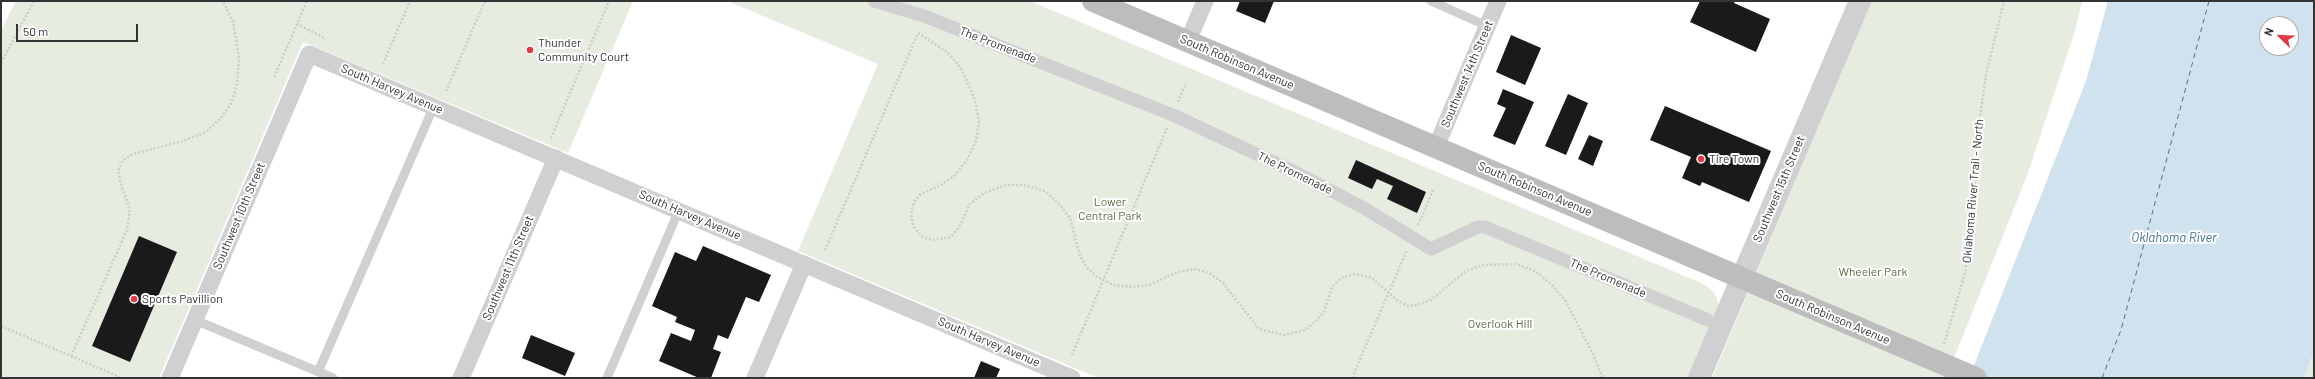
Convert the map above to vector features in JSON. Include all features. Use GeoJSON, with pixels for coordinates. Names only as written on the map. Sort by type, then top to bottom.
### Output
{"type":"FeatureCollection","features":[{"type":"Feature","properties":{"kind":"main road","name":"South Robinson Avenue"},"geometry":{"type":"LineString","coordinates":[[1093,1],[1976,378]]}},
{"type":"Feature","properties":{"kind":"street","name":"The Promenade"},"geometry":{"type":"LineString","coordinates":[[874,1],[924,16],[1173,115],[1298,173],[1364,208],[1431,249],[1478,228],[1485,227],[1708,320]]}},
{"type":"Feature","properties":{"kind":"street"},"geometry":{"type":"LineString","coordinates":[[1188,41],[1205,1]]}},
{"type":"Feature","properties":{"kind":"street","name":"Southwest 14th Street"},"geometry":{"type":"LineString","coordinates":[[1436,147],[1498,1]]}},
{"type":"Feature","properties":{"kind":"street","name":"Southwest 15th Street"},"geometry":{"type":"LineString","coordinates":[[1699,378],[1860,1]]}},
{"type":"Feature","properties":{"kind":"street","name":"South Harvey Avenue"},"geometry":{"type":"LineString","coordinates":[[308,54],[679,210],[1048,373],[1072,378]]}},
{"type":"Feature","properties":{"kind":"street","name":"Southwest 10th Street"},"geometry":{"type":"LineString","coordinates":[[170,378],[308,54]]}},
{"type":"Feature","properties":{"kind":"street","name":"Southwest 11th Street"},"geometry":{"type":"LineString","coordinates":[[461,378],[556,158]]}},
{"type":"Feature","properties":{"kind":"street"},"geometry":{"type":"LineString","coordinates":[[755,378],[804,264]]}},
{"type":"Feature","properties":{"kind":"lane"},"geometry":{"type":"LineString","coordinates":[[1431,1],[1487,26]]}},
{"type":"Feature","properties":{"kind":"lane"},"geometry":{"type":"LineString","coordinates":[[318,372],[434,106]]}},
{"type":"Feature","properties":{"kind":"lane"},"geometry":{"type":"LineString","coordinates":[[607,378],[679,210]]}},
{"type":"Feature","properties":{"kind":"lane"},"geometry":{"type":"LineString","coordinates":[[195,320],[333,378]]}},
{"type":"Feature","properties":{"kind":"path"},"geometry":{"type":"LineString","coordinates":[[1,63],[34,1]]}},
{"type":"Feature","properties":{"kind":"path"},"geometry":{"type":"LineString","coordinates":[[71,356],[127,230],[130,209],[122,188],[118,171],[123,160],[133,154],[184,141],[206,132],[220,119],[232,102],[237,84],[239,58],[233,22],[223,1]]}},
{"type":"Feature","properties":{"kind":"path"},"geometry":{"type":"LineString","coordinates":[[274,77],[307,1]]}},
{"type":"Feature","properties":{"kind":"path"},"geometry":{"type":"LineString","coordinates":[[383,64],[410,1]]}},
{"type":"Feature","properties":{"kind":"path"},"geometry":{"type":"LineString","coordinates":[[446,91],[484,1]]}},
{"type":"Feature","properties":{"kind":"path"},"geometry":{"type":"LineString","coordinates":[[551,138],[609,1]]}},
{"type":"Feature","properties":{"kind":"path","name":"Oklahoma River Trail - North"},"geometry":{"type":"LineString","coordinates":[[1942,349],[1965,273],[1971,230],[1977,139],[1986,75],[2004,1]]}},
{"type":"Feature","properties":{"kind":"path"},"geometry":{"type":"LineString","coordinates":[[825,250],[918,34],[924,16]]}},
{"type":"Feature","properties":{"kind":"path"},"geometry":{"type":"LineString","coordinates":[[297,24],[326,39]]}},
{"type":"Feature","properties":{"kind":"path"},"geometry":{"type":"LineString","coordinates":[[918,34],[946,52],[961,68],[974,98],[979,120],[976,141],[967,160],[954,176],[941,185],[922,194],[914,202],[911,214],[913,226],[921,236],[933,240],[942,240],[951,237],[959,227],[970,204],[984,193],[1006,185],[1024,185],[1045,191],[1060,205],[1070,218],[1080,256],[1087,268],[1104,280],[1114,284],[1132,287],[1149,285],[1178,272],[1195,270],[1209,273],[1223,283],[1258,329],[1284,335],[1305,330],[1316,321],[1324,312],[1332,287],[1341,278],[1355,274],[1372,278],[1388,294],[1408,306],[1417,305],[1431,300],[1466,271],[1483,265],[1516,264],[1529,269],[1551,284],[1565,300],[1604,378]]}},
{"type":"Feature","properties":{"kind":"path"},"geometry":{"type":"LineString","coordinates":[[1072,355],[1186,83]]}},
{"type":"Feature","properties":{"kind":"path"},"geometry":{"type":"LineString","coordinates":[[1352,378],[1434,188]]}},
{"type":"Feature","properties":{"kind":"path"},"geometry":{"type":"LineString","coordinates":[[1,326],[122,378]]}},
{"type":"Feature","properties":{"kind":"green space"},"geometry":{"type":"Polygon","coordinates":[[[16,1],[633,1],[568,153],[303,42],[159,378],[1,378],[1,30],[16,1]]]}},
{"type":"Feature","properties":{"kind":"green space","name":"Lower Central Park"},"geometry":{"type":"Polygon","coordinates":[[[727,1],[1030,1],[1699,282],[1715,294],[1718,303],[1717,311],[1689,378],[1098,378],[798,251],[878,64],[727,1]]]}},
{"type":"Feature","properties":{"kind":"green space","name":"Wheeler Park"},"geometry":{"type":"Polygon","coordinates":[[[1871,1],[2082,1],[2075,31],[2028,173],[1946,378],[1712,378],[1871,1]]]}},
{"type":"Feature","properties":{"kind":"green space"},"geometry":{"type":"Polygon","coordinates":[[[2314,351],[2314,378],[2304,378],[2314,351]]]}},
{"type":"Feature","properties":{"kind":"water","name":"Oklahoma River"},"geometry":{"type":"Polygon","coordinates":[[[2108,1],[2314,1],[2314,351],[2304,378],[1969,378],[2086,81],[2108,1]]]}},
{"type":"Feature","properties":{"kind":"building"},"geometry":{"type":"Polygon","coordinates":[[[1240,1],[1274,1],[1265,23],[1236,11],[1240,1]]]}},
{"type":"Feature","properties":{"kind":"building"},"geometry":{"type":"Polygon","coordinates":[[[1700,1],[1735,1],[1734,3],[1770,19],[1756,52],[1690,22],[1700,1]]]}},
{"type":"Feature","properties":{"kind":"building"},"geometry":{"type":"Polygon","coordinates":[[[1511,35],[1541,48],[1525,85],[1496,72],[1511,35]]]}},
{"type":"Feature","properties":{"kind":"building"},"geometry":{"type":"Polygon","coordinates":[[[1503,89],[1534,102],[1515,145],[1493,136],[1506,108],[1497,104],[1503,89]]]}},
{"type":"Feature","properties":{"kind":"building"},"geometry":{"type":"Polygon","coordinates":[[[1568,94],[1588,103],[1566,155],[1545,146],[1568,94]]]}},
{"type":"Feature","properties":{"kind":"building"},"geometry":{"type":"Polygon","coordinates":[[[1665,106],[1771,151],[1749,202],[1702,182],[1700,186],[1682,178],[1691,157],[1650,140],[1665,106]]]}},
{"type":"Feature","properties":{"kind":"building"},"geometry":{"type":"Polygon","coordinates":[[[1589,135],[1603,141],[1593,166],[1578,159],[1589,135]]]}},
{"type":"Feature","properties":{"kind":"building"},"geometry":{"type":"Polygon","coordinates":[[[1356,160],[1426,192],[1417,213],[1387,199],[1393,186],[1377,179],[1372,189],[1348,178],[1356,160]]]}},
{"type":"Feature","properties":{"kind":"building","name":"Sports Pavillion"},"geometry":{"type":"Polygon","coordinates":[[[139,236],[177,252],[130,362],[92,346],[139,236]]]}},
{"type":"Feature","properties":{"kind":"building"},"geometry":{"type":"Polygon","coordinates":[[[703,246],[771,275],[759,302],[746,297],[728,339],[718,335],[713,349],[721,352],[711,378],[699,378],[659,361],[671,333],[691,341],[695,330],[675,322],[677,317],[652,306],[675,252],[696,261],[703,246]]]}},
{"type":"Feature","properties":{"kind":"building"},"geometry":{"type":"Polygon","coordinates":[[[531,335],[575,353],[565,376],[522,358],[531,335]]]}},
{"type":"Feature","properties":{"kind":"building"},"geometry":{"type":"Polygon","coordinates":[[[981,361],[1000,369],[996,378],[974,378],[981,361]]]}},
{"type":"Feature","properties":{"kind":"ferry route"},"geometry":{"type":"LineString","coordinates":[[2102,378],[2121,330],[2209,1]]}},
{"type":"Feature","properties":{"kind":"place","name":"Thunder Community Court"},"geometry":{"type":"Point","coordinates":[530,50]}},
{"type":"Feature","properties":{"kind":"place","name":"Tire Town"},"geometry":{"type":"Point","coordinates":[1701,159]}},
{"type":"Feature","properties":{"kind":"place","name":"Sports Pavillion"},"geometry":{"type":"Point","coordinates":[134,299]}},
{"type":"Feature","properties":{"kind":"park label","name":"Overlook Hill"},"geometry":{"type":"Point","coordinates":[1500,324]}}]}
